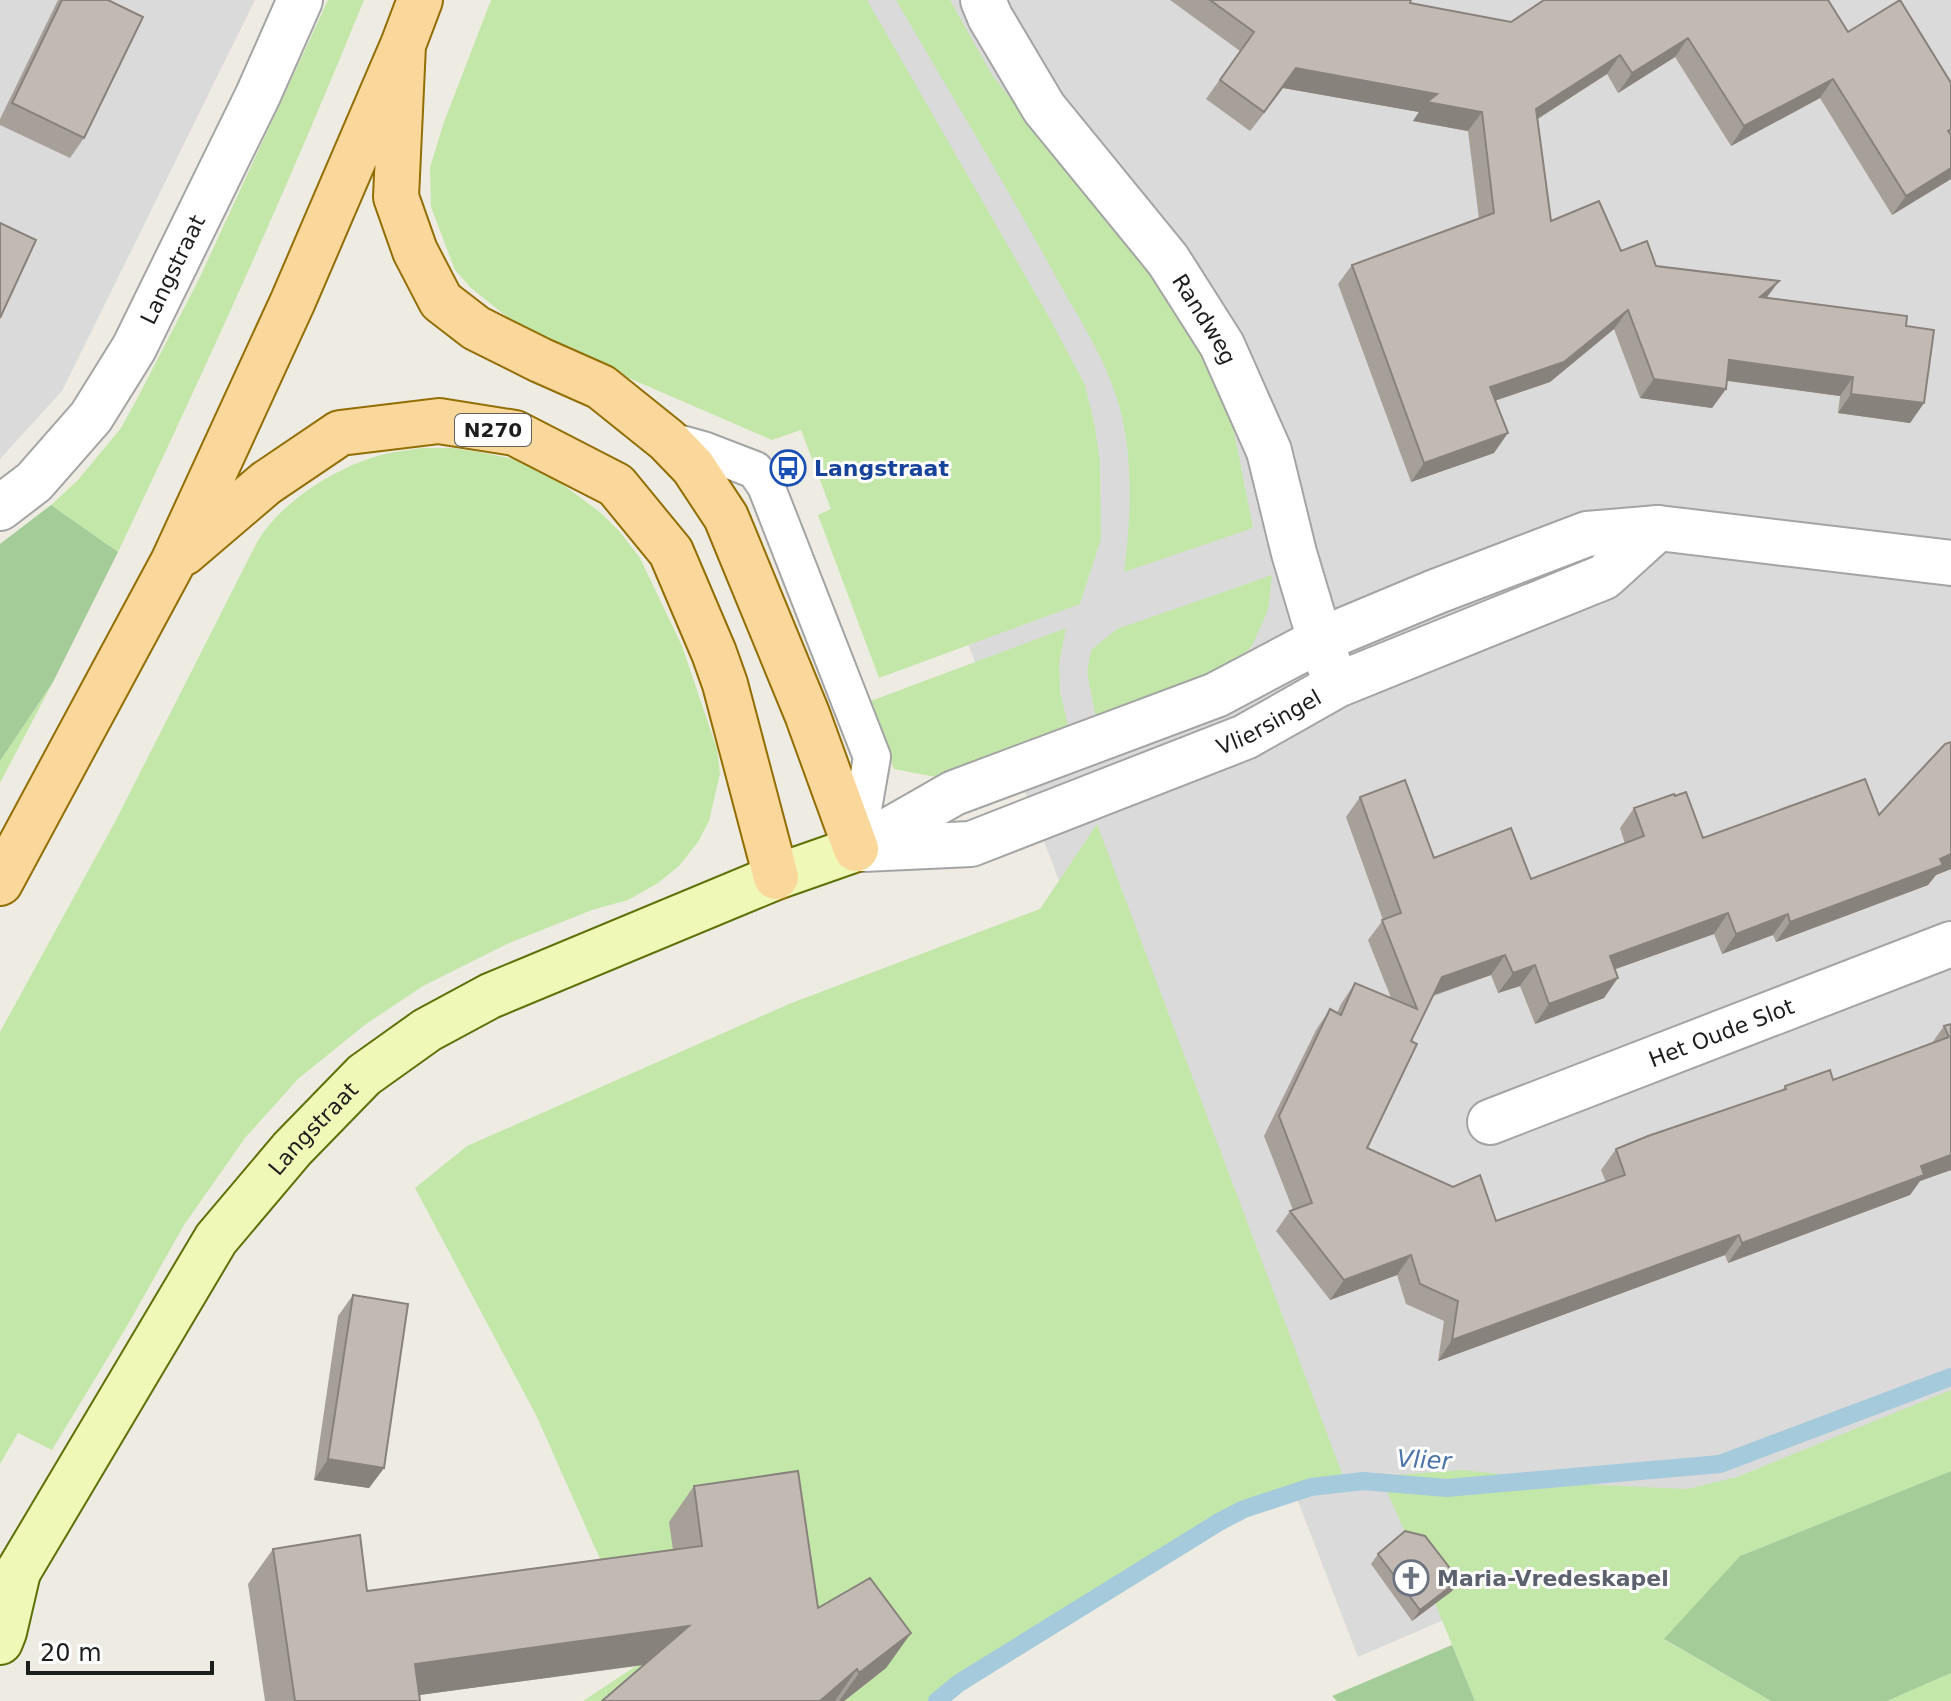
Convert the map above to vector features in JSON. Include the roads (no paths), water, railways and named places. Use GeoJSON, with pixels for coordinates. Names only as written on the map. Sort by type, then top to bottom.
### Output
{"type":"FeatureCollection","features":[{"type":"Feature","properties":{"kind":"main road","name":"N270"},"geometry":{"type":"LineString","coordinates":[[0,883],[173,562],[293,301],[420,0]]}},
{"type":"Feature","properties":{"kind":"main road","name":"N270"},"geometry":{"type":"LineString","coordinates":[[403,45],[396,197],[415,251],[441,301],[476,328],[601,387],[667,440],[693,467],[726,517],[807,714],[856,849]]}},
{"type":"Feature","properties":{"kind":"main road","name":"N270"},"geometry":{"type":"LineString","coordinates":[[173,562],[266,483],[340,433],[439,421],[515,433],[616,485],[671,552],[714,653],[776,877]]}},
{"type":"Feature","properties":{"kind":"main road","name":"Vliersingel"},"geometry":{"type":"LineString","coordinates":[[776,877],[856,849]]}},
{"type":"Feature","properties":{"kind":"main road","name":"Langstraat"},"geometry":{"type":"LineString","coordinates":[[0,1642],[4,1632],[9,1581],[216,1239],[292,1149],[364,1075],[427,1030],[490,996],[776,877]]}},
{"type":"Feature","properties":{"kind":"street","name":"Langstraat"},"geometry":{"type":"LineString","coordinates":[[0,508],[34,482],[91,417],[134,348],[258,95],[300,0]]}},
{"type":"Feature","properties":{"kind":"street","name":"Randweg"},"geometry":{"type":"LineString","coordinates":[[983,0],[1044,108],[1168,260],[1222,345],[1269,451],[1294,553],[1337,685]]}},
{"type":"Feature","properties":{"kind":"street","name":"Vliersingel"},"geometry":{"type":"LineString","coordinates":[[856,849],[971,844],[1245,737],[1337,685],[1604,577],[1658,528]]}},
{"type":"Feature","properties":{"kind":"street","name":"Vliersingel"},"geometry":{"type":"LineString","coordinates":[[856,849],[954,793],[1216,695],[1320,640],[1587,534],[1658,528],[1951,563]]}},
{"type":"Feature","properties":{"kind":"street","name":"Het Oude Slot"},"geometry":{"type":"LineString","coordinates":[[1490,1122],[1951,944]]}},
{"type":"Feature","properties":{"kind":"waterway","name":"Vlier"},"geometry":{"type":"LineString","coordinates":[[937,1701],[959,1683],[1219,1522],[1244,1509],[1311,1487],[1363,1481],[1447,1488],[1720,1464],[1951,1377]]}},
{"type":"Feature","properties":{"kind":"place","name":"Langstraat"},"geometry":{"type":"Point","coordinates":[788,468]}},
{"type":"Feature","properties":{"kind":"place","name":"Maria-Vredeskapel"},"geometry":{"type":"Point","coordinates":[1411,1578]}}]}
